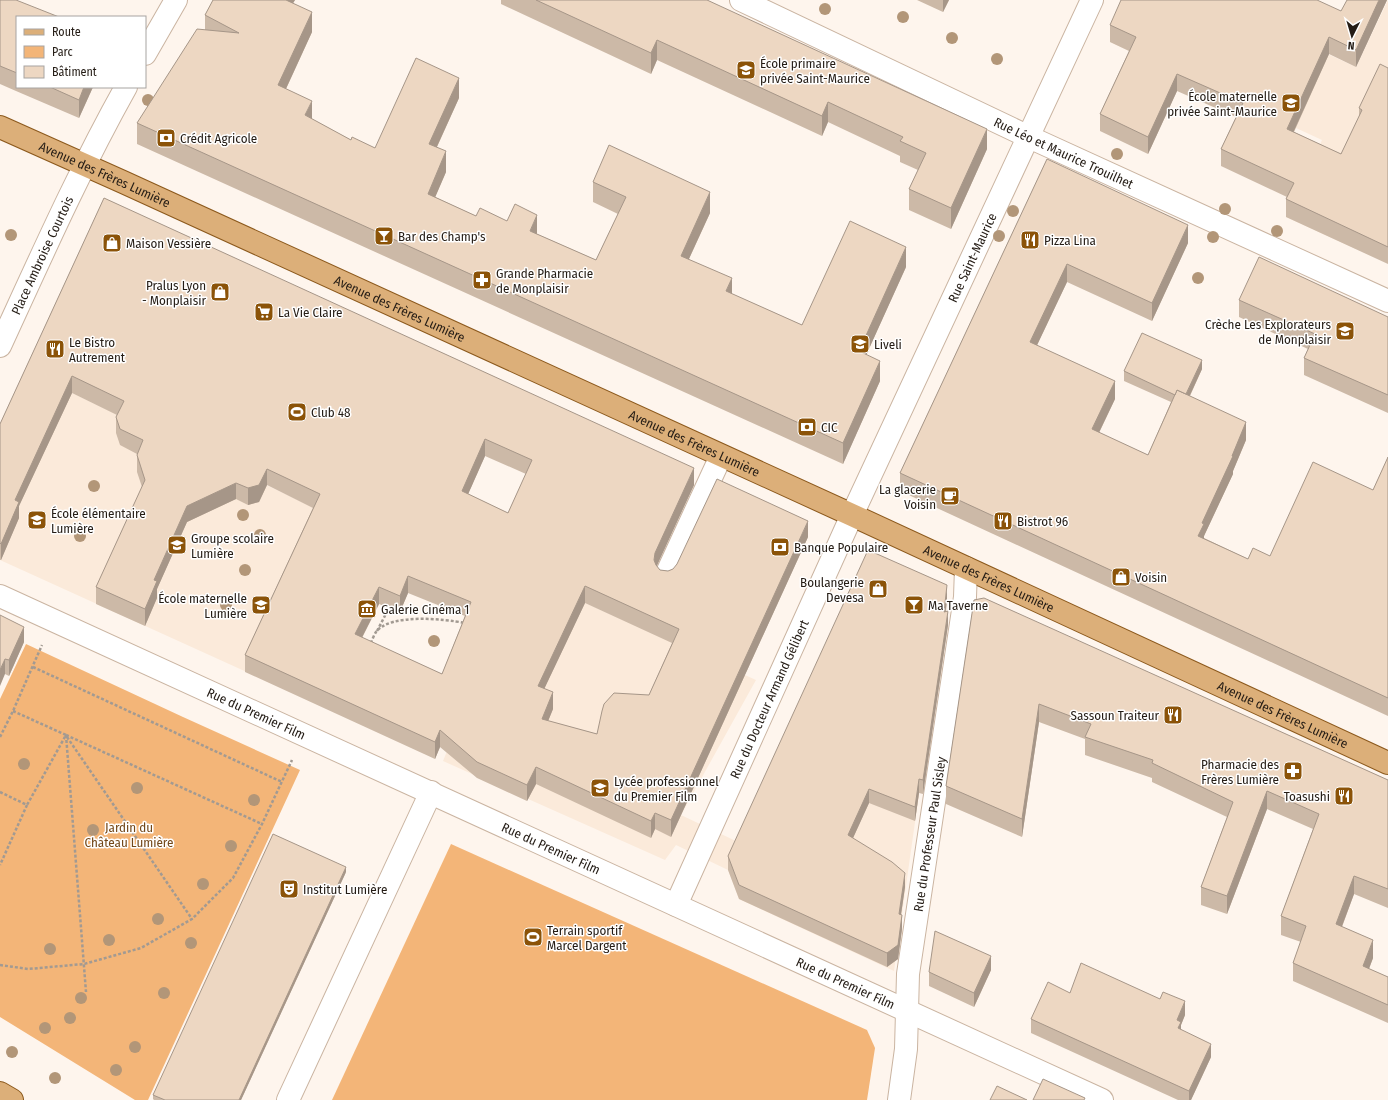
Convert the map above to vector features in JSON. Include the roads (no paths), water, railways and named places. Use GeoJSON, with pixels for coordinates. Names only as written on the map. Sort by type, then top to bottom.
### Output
{"type":"FeatureCollection","features":[{"type":"Feature","properties":{"kind":"main road","name":"Avenue des Frères Lumière"},"geometry":{"type":"LineString","coordinates":[[0,127],[852,515],[1388,763]]}},
{"type":"Feature","properties":{"kind":"main road"},"geometry":{"type":"LineString","coordinates":[[0,1093],[12,1100]]}},
{"type":"Feature","properties":{"kind":"street"},"geometry":{"type":"LineString","coordinates":[[146,52],[176,0]]}},
{"type":"Feature","properties":{"kind":"street","name":"Rue Léo et Maurice Trouilhet"},"geometry":{"type":"LineString","coordinates":[[741,0],[1029,137],[1388,301]]}},
{"type":"Feature","properties":{"kind":"street","name":"Rue Saint-Maurice"},"geometry":{"type":"LineString","coordinates":[[852,515],[1092,0]]}},
{"type":"Feature","properties":{"kind":"street","name":"Place Ambroise Courtois"},"geometry":{"type":"LineString","coordinates":[[0,346],[84,165],[125,88]]}},
{"type":"Feature","properties":{"kind":"street"},"geometry":{"type":"LineString","coordinates":[[666,575],[721,456]]}},
{"type":"Feature","properties":{"kind":"street","name":"Rue du Docteur Armand Gélibert"},"geometry":{"type":"LineString","coordinates":[[676,905],[852,515]]}},
{"type":"Feature","properties":{"kind":"street","name":"Rue du Professeur Paul Sisley"},"geometry":{"type":"LineString","coordinates":[[899,1100],[906,1049],[908,974],[966,597],[966,568]]}},
{"type":"Feature","properties":{"kind":"street","name":"Rue du Premier Film"},"geometry":{"type":"LineString","coordinates":[[0,596],[1102,1100]]}},
{"type":"Feature","properties":{"kind":"street"},"geometry":{"type":"LineString","coordinates":[[288,1100],[431,792]]}},
{"type":"Feature","properties":{"kind":"place","name":"École primaire privée Saint-Maurice"},"geometry":{"type":"Point","coordinates":[746,70]}},
{"type":"Feature","properties":{"kind":"place","name":"École maternelle privée Saint-Maurice"},"geometry":{"type":"Point","coordinates":[1291,103]}},
{"type":"Feature","properties":{"kind":"place","name":"Crédit Agricole"},"geometry":{"type":"Point","coordinates":[166,138]}},
{"type":"Feature","properties":{"kind":"place","name":"Bar des Champ's"},"geometry":{"type":"Point","coordinates":[384,236]}},
{"type":"Feature","properties":{"kind":"place","name":"Pizza Lina"},"geometry":{"type":"Point","coordinates":[1030,240]}},
{"type":"Feature","properties":{"kind":"place","name":"Maison Vessière"},"geometry":{"type":"Point","coordinates":[112,243]}},
{"type":"Feature","properties":{"kind":"place","name":"Grande Pharmacie de Monplaisir"},"geometry":{"type":"Point","coordinates":[482,280]}},
{"type":"Feature","properties":{"kind":"place","name":"Pralus Lyon - Monplaisir"},"geometry":{"type":"Point","coordinates":[220,292]}},
{"type":"Feature","properties":{"kind":"place","name":"La Vie Claire"},"geometry":{"type":"Point","coordinates":[264,312]}},
{"type":"Feature","properties":{"kind":"place","name":"Crèche Les Explorateurs de Monplaisir"},"geometry":{"type":"Point","coordinates":[1345,331]}},
{"type":"Feature","properties":{"kind":"place","name":"Liveli"},"geometry":{"type":"Point","coordinates":[860,344]}},
{"type":"Feature","properties":{"kind":"place","name":"Le Bistro Autrement"},"geometry":{"type":"Point","coordinates":[55,349]}},
{"type":"Feature","properties":{"kind":"place","name":"Club 48"},"geometry":{"type":"Point","coordinates":[297,412]}},
{"type":"Feature","properties":{"kind":"place","name":"CIC"},"geometry":{"type":"Point","coordinates":[807,427]}},
{"type":"Feature","properties":{"kind":"place","name":"La glacerie Voisin"},"geometry":{"type":"Point","coordinates":[950,496]}},
{"type":"Feature","properties":{"kind":"place","name":"École élémentaire Lumière"},"geometry":{"type":"Point","coordinates":[37,520]}},
{"type":"Feature","properties":{"kind":"place","name":"Bistrot 96"},"geometry":{"type":"Point","coordinates":[1003,521]}},
{"type":"Feature","properties":{"kind":"place","name":"Groupe scolaire Lumière"},"geometry":{"type":"Point","coordinates":[177,545]}},
{"type":"Feature","properties":{"kind":"place","name":"Banque Populaire"},"geometry":{"type":"Point","coordinates":[780,547]}},
{"type":"Feature","properties":{"kind":"place","name":"Voisin"},"geometry":{"type":"Point","coordinates":[1121,577]}},
{"type":"Feature","properties":{"kind":"place","name":"Boulangerie Devesa"},"geometry":{"type":"Point","coordinates":[878,589]}},
{"type":"Feature","properties":{"kind":"place","name":"École maternelle Lumière"},"geometry":{"type":"Point","coordinates":[261,605]}},
{"type":"Feature","properties":{"kind":"place","name":"Ma Taverne"},"geometry":{"type":"Point","coordinates":[914,605]}},
{"type":"Feature","properties":{"kind":"place","name":"Galerie Cinéma 1"},"geometry":{"type":"Point","coordinates":[367,609]}},
{"type":"Feature","properties":{"kind":"place","name":"Sassoun Traiteur"},"geometry":{"type":"Point","coordinates":[1173,715]}},
{"type":"Feature","properties":{"kind":"place","name":"Pharmacie des Frères Lumière"},"geometry":{"type":"Point","coordinates":[1293,771]}},
{"type":"Feature","properties":{"kind":"place","name":"Lycée professionnel du Premier Film"},"geometry":{"type":"Point","coordinates":[600,788]}},
{"type":"Feature","properties":{"kind":"place","name":"Toasushi"},"geometry":{"type":"Point","coordinates":[1344,796]}},
{"type":"Feature","properties":{"kind":"place","name":"Institut Lumière"},"geometry":{"type":"Point","coordinates":[289,889]}},
{"type":"Feature","properties":{"kind":"place","name":"Terrain sportif Marcel Dargent"},"geometry":{"type":"Point","coordinates":[533,937]}},
{"type":"Feature","properties":{"kind":"park label","name":"Jardin du Château Lumière"},"geometry":{"type":"Point","coordinates":[129,834]}}]}
